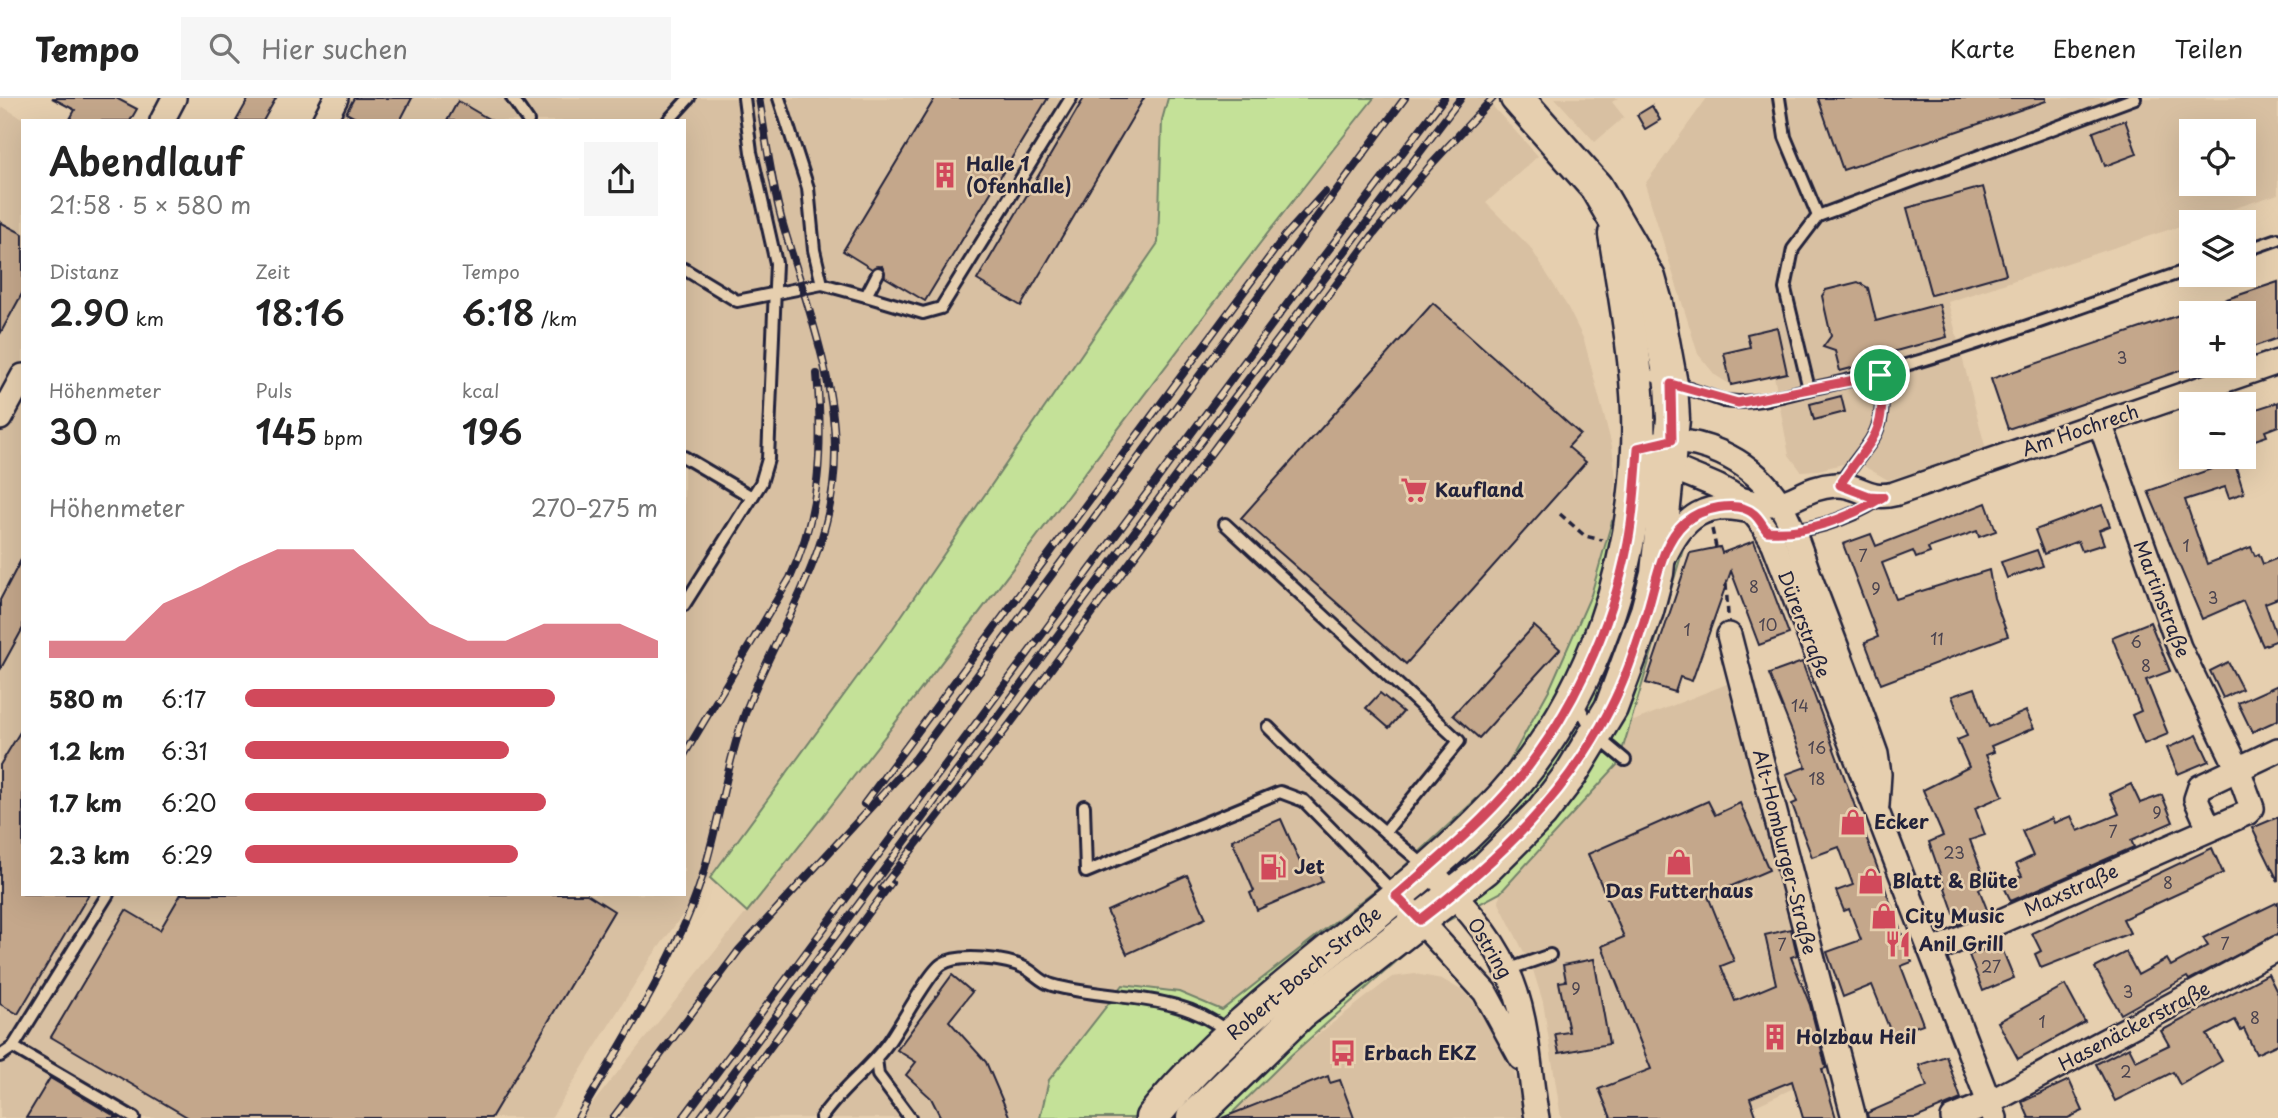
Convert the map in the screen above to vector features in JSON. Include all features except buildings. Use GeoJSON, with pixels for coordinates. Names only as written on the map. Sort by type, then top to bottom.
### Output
{"type":"FeatureCollection","features":[{"type":"Feature","properties":{"kind":"main road","name":"Robert-Bosch-Straße"},"geometry":{"type":"LineString","coordinates":[[1192,1118],[1300,1014],[1454,894],[1508,848],[1541,813],[1595,735],[1630,664],[1647,611],[1657,573],[1671,453],[1671,384],[1649,278],[1586,174],[1517,98]]}},
{"type":"Feature","properties":{"kind":"main road","name":"Robert-Bosch-Straße"},"geometry":{"type":"LineString","coordinates":[[1152,1118],[1229,1033],[1396,896],[1515,784],[1541,750],[1573,696],[1594,650],[1618,584],[1628,546],[1638,448],[1635,370],[1627,305],[1611,216]]}},
{"type":"Feature","properties":{"kind":"street"},"geometry":{"type":"LineString","coordinates":[[163,119],[174,98]]}},
{"type":"Feature","properties":{"kind":"street"},"geometry":{"type":"LineString","coordinates":[[325,119],[336,98]]}},
{"type":"Feature","properties":{"kind":"street","name":"Am Hochrech"},"geometry":{"type":"LineString","coordinates":[[1883,497],[2278,362]]}},
{"type":"Feature","properties":{"kind":"street"},"geometry":{"type":"LineString","coordinates":[[0,418],[21,380]]}},
{"type":"Feature","properties":{"kind":"street","name":"Martinstraße"},"geometry":{"type":"LineString","coordinates":[[2100,423],[2179,647],[2238,769]]}},
{"type":"Feature","properties":{"kind":"street","name":"Dürerstraße"},"geometry":{"type":"LineString","coordinates":[[1638,448],[1671,453],[1706,447],[1752,471],[1780,506],[1793,533],[1876,754],[1879,774],[1877,805]]}},
{"type":"Feature","properties":{"kind":"street","name":"Dürerstraße"},"geometry":{"type":"LineString","coordinates":[[1671,453],[1726,488],[1747,506],[1767,531],[1865,786],[1877,805],[1992,1111]]}},
{"type":"Feature","properties":{"kind":"street"},"geometry":{"type":"LineString","coordinates":[[1657,573],[1674,536],[1692,517],[1721,508],[1780,506],[1824,488],[1840,485],[1869,496],[1883,497]]}},
{"type":"Feature","properties":{"kind":"street","name":"Alt-Homburger-Straße"},"geometry":{"type":"LineString","coordinates":[[1730,635],[1854,1118]]}},
{"type":"Feature","properties":{"kind":"street"},"geometry":{"type":"LineString","coordinates":[[2209,828],[2196,792],[2200,787],[2278,750]]}},
{"type":"Feature","properties":{"kind":"street","name":"Maxstraße"},"geometry":{"type":"LineString","coordinates":[[1933,951],[2247,813],[2252,808],[2238,769]]}},
{"type":"Feature","properties":{"kind":"street","name":"Ostring"},"geometry":{"type":"LineString","coordinates":[[1427,868],[1454,894],[1507,970],[1530,1058],[1537,1118]]}},
{"type":"Feature","properties":{"kind":"street","name":"Ostring"},"geometry":{"type":"LineString","coordinates":[[1396,896],[1485,992],[1517,1048],[1531,1084]]}},
{"type":"Feature","properties":{"kind":"street","name":"Hasenäckerstraße"},"geometry":{"type":"LineString","coordinates":[[1953,1118],[1992,1111],[2278,948]]}},
{"type":"Feature","properties":{"kind":"lane"},"geometry":{"type":"LineString","coordinates":[[512,98],[527,119]]}},
{"type":"Feature","properties":{"kind":"lane"},"geometry":{"type":"LineString","coordinates":[[670,119],[689,98]]}},
{"type":"Feature","properties":{"kind":"lane"},"geometry":{"type":"LineString","coordinates":[[686,602],[761,483],[768,459],[776,263],[756,178],[744,98]]}},
{"type":"Feature","properties":{"kind":"lane"},"geometry":{"type":"LineString","coordinates":[[779,98],[808,188],[814,250],[822,284]]}},
{"type":"Feature","properties":{"kind":"lane"},"geometry":{"type":"LineString","coordinates":[[686,270],[737,301],[822,284],[923,313],[941,308],[1071,98]]}},
{"type":"Feature","properties":{"kind":"lane"},"geometry":{"type":"LineString","coordinates":[[1780,98],[1785,137],[1818,216]]}},
{"type":"Feature","properties":{"kind":"lane"},"geometry":{"type":"LineString","coordinates":[[1809,390],[1785,289],[1793,249],[1818,216],[2134,98]]}},
{"type":"Feature","properties":{"kind":"lane"},"geometry":{"type":"LineString","coordinates":[[2256,247],[2278,239]]}},
{"type":"Feature","properties":{"kind":"lane"},"geometry":{"type":"LineString","coordinates":[[866,296],[878,273]]}},
{"type":"Feature","properties":{"kind":"lane"},"geometry":{"type":"LineString","coordinates":[[1635,370],[1671,384],[1738,403],[1880,375],[2179,273]]}},
{"type":"Feature","properties":{"kind":"lane"},"geometry":{"type":"LineString","coordinates":[[1840,485],[1878,433],[1883,410],[1880,375]]}},
{"type":"Feature","properties":{"kind":"lane"},"geometry":{"type":"LineString","coordinates":[[686,458],[752,497]]}},
{"type":"Feature","properties":{"kind":"lane","name":"Am Hochrech"},"geometry":{"type":"LineString","coordinates":[[1767,531],[1793,533],[1861,511],[1883,497]]}},
{"type":"Feature","properties":{"kind":"lane"},"geometry":{"type":"LineString","coordinates":[[1225,524],[1459,741],[1385,832]]}},
{"type":"Feature","properties":{"kind":"lane"},"geometry":{"type":"LineString","coordinates":[[1573,696],[1595,735],[1625,760]]}},
{"type":"Feature","properties":{"kind":"lane"},"geometry":{"type":"LineString","coordinates":[[1268,727],[1307,766],[1427,868]]}},
{"type":"Feature","properties":{"kind":"lane"},"geometry":{"type":"LineString","coordinates":[[1084,806],[1086,872],[1279,792],[1304,800],[1396,896]]}},
{"type":"Feature","properties":{"kind":"lane"},"geometry":{"type":"LineString","coordinates":[[0,1056],[13,1047],[107,896]]}},
{"type":"Feature","properties":{"kind":"lane"},"geometry":{"type":"LineString","coordinates":[[1507,970],[1550,955]]}},
{"type":"Feature","properties":{"kind":"lane"},"geometry":{"type":"LineString","coordinates":[[821,1118],[837,1094],[876,1058],[941,964],[964,957],[1024,967],[1048,984],[1182,1005],[1211,1018],[1229,1033],[1213,1072]]}},
{"type":"Feature","properties":{"kind":"lane"},"geometry":{"type":"LineString","coordinates":[[13,1047],[134,1118]]}},
{"type":"Feature","properties":{"kind":"lane"},"geometry":{"type":"LineString","coordinates":[[876,1058],[878,1075],[910,1118]]}},
{"type":"Feature","properties":{"kind":"lane"},"geometry":{"type":"LineString","coordinates":[[1192,1118],[1208,1085]]}},
{"type":"Feature","properties":{"kind":"path"},"geometry":{"type":"LineString","coordinates":[[1560,514],[1585,536],[1628,546]]}},
{"type":"Feature","properties":{"kind":"path"},"geometry":{"type":"LineString","coordinates":[[1726,584],[1730,635]]}},
{"type":"Feature","properties":{"kind":"shaded area"},"geometry":{"type":"Polygon","coordinates":[[[350,98],[1168,98],[1162,120],[1158,243],[893,628],[651,958],[551,1118],[0,1118],[0,113],[3,107],[24,119],[21,119],[21,896],[686,896],[686,119],[338,119],[350,98]]]}},
{"type":"Feature","properties":{"kind":"shaded area"},"geometry":{"type":"Polygon","coordinates":[[[1374,98],[1485,98],[1538,156],[1486,203],[1530,247],[1567,306],[1584,340],[1612,446],[1616,479],[1612,521],[1591,595],[1550,688],[1502,775],[1398,872],[1222,1011],[1208,1002],[1040,1111],[1040,1118],[581,1118],[848,786],[1091,464],[1374,98]]]}},
{"type":"Feature","properties":{"kind":"shaded area"},"geometry":{"type":"Polygon","coordinates":[[[1555,98],[1618,98],[1612,102],[1624,117],[1595,142],[1555,98]]]}},
{"type":"Feature","properties":{"kind":"shaded area"},"geometry":{"type":"Polygon","coordinates":[[[1707,98],[2278,98],[2278,194],[2229,210],[2179,210],[2179,226],[1948,302],[1986,450],[1888,480],[1855,461],[1818,470],[1801,471],[1789,455],[1774,376],[1731,385],[1715,375],[1698,354],[1645,184],[1707,98]]]}},
{"type":"Feature","properties":{"kind":"shaded area"},"geometry":{"type":"Polygon","coordinates":[[[1727,684],[1831,1071],[1729,1118],[1561,1118],[1543,1002],[1533,970],[1499,903],[1500,893],[1618,764],[1631,722],[1727,684]]]}},
{"type":"Feature","properties":{"kind":"shaded area"},"geometry":{"type":"Polygon","coordinates":[[[1415,974],[1442,979],[1466,993],[1494,1027],[1512,1064],[1527,1118],[1227,1118],[1289,1057],[1392,977],[1415,974]]]}},
{"type":"Feature","properties":{"kind":"green space"},"geometry":{"type":"Polygon","coordinates":[[[1168,98],[1374,98],[747,912],[710,878],[893,628],[1158,243],[1162,120],[1168,98]]]}},
{"type":"Feature","properties":{"kind":"green space"},"geometry":{"type":"Polygon","coordinates":[[[1612,521],[1685,543],[1618,764],[1500,893],[1434,928],[1289,1057],[1227,1118],[1040,1118],[1049,1080],[1123,985],[1179,992],[1222,1010],[1398,872],[1502,775],[1550,688],[1591,595],[1612,521]]]}},
{"type":"Feature","properties":{"kind":"railway"},"geometry":{"type":"LineString","coordinates":[[578,1118],[644,1005],[688,916],[706,865],[739,730],[761,675],[805,583],[827,519],[833,485],[835,448],[829,391],[816,333],[778,206],[759,98]]}},
{"type":"Feature","properties":{"kind":"railway"},"geometry":{"type":"LineString","coordinates":[[613,1118],[739,950],[916,758],[1405,98]]}},
{"type":"Feature","properties":{"kind":"railway"},"geometry":{"type":"LineString","coordinates":[[683,1118],[1288,303],[1444,98]]}},
{"type":"Feature","properties":{"kind":"railway"},"geometry":{"type":"LineString","coordinates":[[700,1118],[1212,427],[1461,98]]}},
{"type":"Feature","properties":{"kind":"railway"},"geometry":{"type":"LineString","coordinates":[[882,888],[1010,724],[1373,235],[1429,167],[1493,98]]}},
{"type":"Feature","properties":{"kind":"railway"},"geometry":{"type":"LineString","coordinates":[[864,804],[1285,236],[1325,192]]}},
{"type":"Feature","properties":{"kind":"railway"},"geometry":{"type":"LineString","coordinates":[[686,752],[790,578],[800,553],[814,503],[817,478],[820,427],[817,374]]}},
{"type":"Feature","properties":{"kind":"railway"},"geometry":{"type":"LineString","coordinates":[[718,1118],[891,883]]}},
{"type":"Feature","properties":{"kind":"place","name":"Halle 1 (Ofenhalle)"},"geometry":{"type":"Point","coordinates":[945,175]}},
{"type":"Feature","properties":{"kind":"place","name":"Kaufland"},"geometry":{"type":"Point","coordinates":[1414,490]}},
{"type":"Feature","properties":{"kind":"place","name":"Ecker"},"geometry":{"type":"Point","coordinates":[1853,822]}},
{"type":"Feature","properties":{"kind":"place","name":"Das Futterhaus"},"geometry":{"type":"Point","coordinates":[1679,862]}},
{"type":"Feature","properties":{"kind":"place","name":"Jet"},"geometry":{"type":"Point","coordinates":[1273,867]}},
{"type":"Feature","properties":{"kind":"place","name":"Blatt & Blüte"},"geometry":{"type":"Point","coordinates":[1871,881]}},
{"type":"Feature","properties":{"kind":"place","name":"City Music"},"geometry":{"type":"Point","coordinates":[1884,916]}},
{"type":"Feature","properties":{"kind":"place","name":"Anil Grill"},"geometry":{"type":"Point","coordinates":[1898,944]}},
{"type":"Feature","properties":{"kind":"place","name":"Holzbau Heil"},"geometry":{"type":"Point","coordinates":[1775,1037]}},
{"type":"Feature","properties":{"kind":"place","name":"Erbach EKZ"},"geometry":{"type":"Point","coordinates":[1343,1053]}},
{"type":"Feature","properties":{"kind":"route"},"geometry":{"type":"LineString","coordinates":[[1880,375],[1883,410],[1878,433],[1840,485],[1869,496],[1883,497],[1861,511],[1793,533],[1767,531],[1753,512],[1736,508],[1711,509],[1684,523],[1674,536],[1657,573],[1630,664],[1611,708],[1571,774],[1541,813],[1508,848],[1486,869],[1420,920],[1396,896],[1457,843],[1515,784],[1541,750],[1573,696],[1594,650],[1618,584],[1628,546],[1638,448],[1672,440],[1671,384],[1738,403],[1880,375]]}}]}
